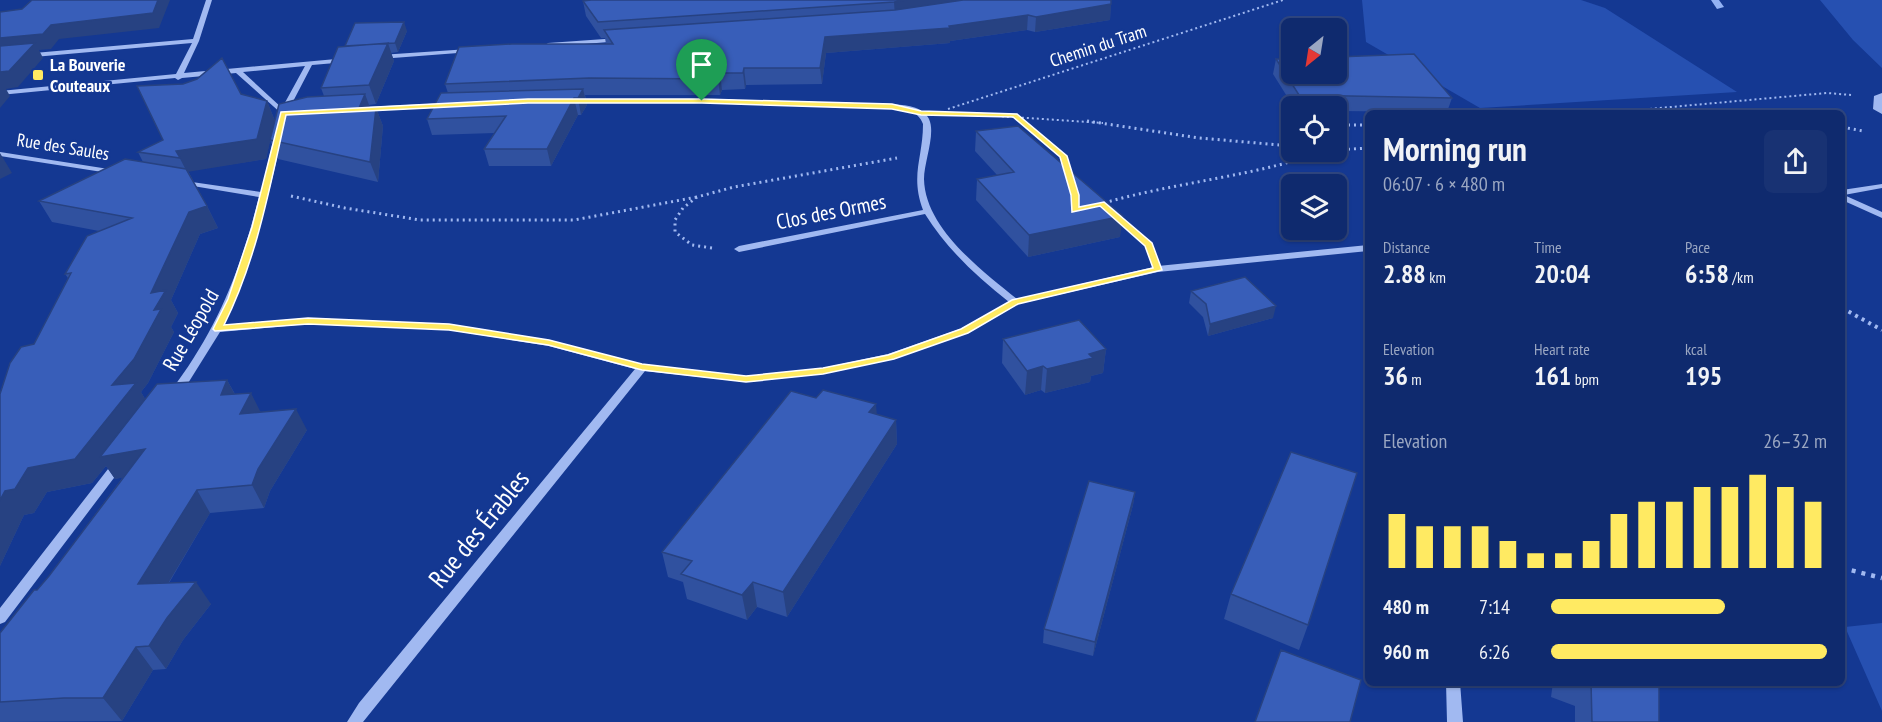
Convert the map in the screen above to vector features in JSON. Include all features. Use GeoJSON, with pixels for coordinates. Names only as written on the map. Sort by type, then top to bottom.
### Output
{"type":"FeatureCollection","features":[{"type":"Feature","properties":{"kind":"street"},"geometry":{"type":"LineString","coordinates":[[178,78],[196,42],[209,0]]}},
{"type":"Feature","properties":{"kind":"street"},"geometry":{"type":"LineString","coordinates":[[543,45],[624,39]]}},
{"type":"Feature","properties":{"kind":"street"},"geometry":{"type":"LineString","coordinates":[[0,58],[196,42]]}},
{"type":"Feature","properties":{"kind":"street"},"geometry":{"type":"LineString","coordinates":[[368,58],[473,51]]}},
{"type":"Feature","properties":{"kind":"street"},"geometry":{"type":"LineString","coordinates":[[0,93],[178,78],[356,59]]}},
{"type":"Feature","properties":{"kind":"street","name":"Rue Léopold"},"geometry":{"type":"LineString","coordinates":[[165,400],[177,391],[218,329],[232,299],[264,195],[283,113],[310,63]]}},
{"type":"Feature","properties":{"kind":"street"},"geometry":{"type":"LineString","coordinates":[[238,70],[283,113],[294,113]]}},
{"type":"Feature","properties":{"kind":"street"},"geometry":{"type":"LineString","coordinates":[[1882,95],[1878,96],[1877,109],[1882,112]]}},
{"type":"Feature","properties":{"kind":"street"},"geometry":{"type":"LineString","coordinates":[[561,101],[702,101],[892,106],[921,113],[926,123],[921,187],[929,211],[963,258],[1015,302]]}},
{"type":"Feature","properties":{"kind":"street"},"geometry":{"type":"LineString","coordinates":[[350,110],[461,104]]}},
{"type":"Feature","properties":{"kind":"street","name":"Rue des Saules"},"geometry":{"type":"LineString","coordinates":[[0,154],[126,174]]}},
{"type":"Feature","properties":{"kind":"street"},"geometry":{"type":"LineString","coordinates":[[172,181],[264,195]]}},
{"type":"Feature","properties":{"kind":"street"},"geometry":{"type":"LineString","coordinates":[[1845,194],[1882,186]]}},
{"type":"Feature","properties":{"kind":"street"},"geometry":{"type":"LineString","coordinates":[[1845,196],[1882,214]]}},
{"type":"Feature","properties":{"kind":"street","name":"Clos des Ormes"},"geometry":{"type":"LineString","coordinates":[[740,249],[929,211]]}},
{"type":"Feature","properties":{"kind":"street"},"geometry":{"type":"LineString","coordinates":[[218,329],[308,321],[449,327],[549,343],[642,367],[746,379],[823,371],[890,357],[964,331],[1015,302],[1158,270],[1262,257],[1365,248]]}},
{"type":"Feature","properties":{"kind":"street","name":"Rue des Érables"},"geometry":{"type":"LineString","coordinates":[[355,722],[371,698],[642,367]]}},
{"type":"Feature","properties":{"kind":"street"},"geometry":{"type":"LineString","coordinates":[[0,618],[124,456]]}},
{"type":"Feature","properties":{"kind":"street"},"geometry":{"type":"LineString","coordinates":[[1453,686],[1455,722]]}},
{"type":"Feature","properties":{"kind":"path","name":"Chemin du Tram"},"geometry":{"type":"LineString","coordinates":[[921,113],[959,107],[1283,0]]}},
{"type":"Feature","properties":{"kind":"path"},"geometry":{"type":"LineString","coordinates":[[1637,110],[1827,93]]}},
{"type":"Feature","properties":{"kind":"path"},"geometry":{"type":"LineString","coordinates":[[921,113],[1014,115],[1098,122],[1199,138],[1281,145]]}},
{"type":"Feature","properties":{"kind":"path"},"geometry":{"type":"LineString","coordinates":[[1014,115],[1063,156],[1071,179]]}},
{"type":"Feature","properties":{"kind":"path"},"geometry":{"type":"LineString","coordinates":[[1347,125],[1365,125]]}},
{"type":"Feature","properties":{"kind":"path"},"geometry":{"type":"LineString","coordinates":[[1347,149],[1365,148]]}},
{"type":"Feature","properties":{"kind":"path"},"geometry":{"type":"LineString","coordinates":[[264,195],[281,194],[345,208],[420,220],[574,220],[697,197],[809,172],[922,154]]}},
{"type":"Feature","properties":{"kind":"path"},"geometry":{"type":"LineString","coordinates":[[1110,211],[1101,204],[1291,162]]}},
{"type":"Feature","properties":{"kind":"path"},"geometry":{"type":"LineString","coordinates":[[697,197],[683,208],[675,220],[675,232],[692,245],[740,249]]}},
{"type":"Feature","properties":{"kind":"path"},"geometry":{"type":"LineString","coordinates":[[1119,218],[1149,245],[1158,270]]}},
{"type":"Feature","properties":{"kind":"path"},"geometry":{"type":"LineString","coordinates":[[1845,310],[1882,330]]}},
{"type":"Feature","properties":{"kind":"path"},"geometry":{"type":"LineString","coordinates":[[1845,569],[1882,578]]}},
{"type":"Feature","properties":{"kind":"shaded area"},"geometry":{"type":"Polygon","coordinates":[[[1362,0],[1581,0],[1605,8],[1737,92],[1480,108],[1366,42],[1362,0]]]}},
{"type":"Feature","properties":{"kind":"shaded area"},"geometry":{"type":"Polygon","coordinates":[[[1820,0],[1882,0],[1882,68],[1853,40],[1820,0]]]}},
{"type":"Feature","properties":{"kind":"shaded area"},"geometry":{"type":"Polygon","coordinates":[[[1882,623],[1882,711],[1845,627],[1882,623]]]}},
{"type":"Feature","properties":{"kind":"building"},"geometry":{"type":"Polygon","coordinates":[[[32,0],[158,0],[153,13],[51,25],[43,34],[0,38],[0,12],[22,9],[32,0]]]}},
{"type":"Feature","properties":{"kind":"building"},"geometry":{"type":"Polygon","coordinates":[[[907,0],[598,22],[583,1],[907,0]]]}},
{"type":"Feature","properties":{"kind":"building"},"geometry":{"type":"Polygon","coordinates":[[[963,0],[1111,0],[1111,4],[1036,17],[1028,15],[949,26],[950,28],[825,37],[820,68],[744,68],[743,73],[720,73],[718,79],[589,78],[445,84],[459,47],[512,44],[613,44],[604,30],[895,10],[963,0]]]}},
{"type":"Feature","properties":{"kind":"building"},"geometry":{"type":"Polygon","coordinates":[[[404,22],[395,43],[345,46],[355,23],[404,22]]]}},
{"type":"Feature","properties":{"kind":"building"},"geometry":{"type":"Polygon","coordinates":[[[35,43],[9,71],[0,72],[0,46],[35,43]]]}},
{"type":"Feature","properties":{"kind":"building"},"geometry":{"type":"Polygon","coordinates":[[[388,43],[369,85],[321,88],[338,47],[388,43]]]}},
{"type":"Feature","properties":{"kind":"building"},"geometry":{"type":"Polygon","coordinates":[[[1414,54],[1452,98],[1299,95],[1292,84],[1347,84],[1347,57],[1414,54]]]}},
{"type":"Feature","properties":{"kind":"building"},"geometry":{"type":"Polygon","coordinates":[[[222,58],[241,94],[267,101],[257,139],[176,151],[180,158],[138,152],[163,140],[137,86],[183,84],[197,79],[222,58]]]}},
{"type":"Feature","properties":{"kind":"building"},"geometry":{"type":"Polygon","coordinates":[[[583,89],[578,98],[574,98],[547,149],[484,149],[506,116],[427,119],[441,93],[583,89]]]}},
{"type":"Feature","properties":{"kind":"building"},"geometry":{"type":"Polygon","coordinates":[[[365,94],[359,108],[376,108],[370,162],[270,140],[279,104],[307,97],[365,94]]]}},
{"type":"Feature","properties":{"kind":"building"},"geometry":{"type":"Polygon","coordinates":[[[1018,126],[1123,216],[1029,235],[977,179],[1014,172],[976,131],[1018,126]]]}},
{"type":"Feature","properties":{"kind":"building"},"geometry":{"type":"Polygon","coordinates":[[[125,159],[186,169],[207,206],[189,212],[151,293],[166,290],[154,310],[161,309],[134,359],[112,385],[136,383],[75,459],[28,468],[15,489],[5,491],[0,500],[0,394],[10,363],[21,347],[34,344],[71,273],[65,274],[87,236],[132,218],[39,201],[125,159]]]}},
{"type":"Feature","properties":{"kind":"building"},"geometry":{"type":"Polygon","coordinates":[[[1245,277],[1276,306],[1210,324],[1206,304],[1191,291],[1245,277]]]}},
{"type":"Feature","properties":{"kind":"building"},"geometry":{"type":"Polygon","coordinates":[[[1079,320],[1106,349],[1089,354],[1093,358],[1047,369],[1043,366],[1027,371],[1003,339],[1079,320]]]}},
{"type":"Feature","properties":{"kind":"building"},"geometry":{"type":"Polygon","coordinates":[[[227,380],[221,395],[251,393],[240,414],[296,409],[258,469],[252,485],[197,490],[138,584],[196,582],[167,618],[149,646],[136,647],[103,698],[0,702],[0,633],[34,590],[37,590],[49,576],[145,449],[100,457],[157,384],[227,380]]]}},
{"type":"Feature","properties":{"kind":"building"},"geometry":{"type":"Polygon","coordinates":[[[823,390],[876,404],[869,412],[896,420],[783,592],[753,582],[742,595],[681,574],[692,561],[662,552],[791,391],[816,398],[823,390]]]}},
{"type":"Feature","properties":{"kind":"building"},"geometry":{"type":"Polygon","coordinates":[[[1291,452],[1357,473],[1308,625],[1231,594],[1291,452]]]}},
{"type":"Feature","properties":{"kind":"building"},"geometry":{"type":"Polygon","coordinates":[[[1089,481],[1135,492],[1095,642],[1044,629],[1089,481]]]}},
{"type":"Feature","properties":{"kind":"building"},"geometry":{"type":"Polygon","coordinates":[[[1281,650],[1361,680],[1350,722],[1255,722],[1281,650]]]}},
{"type":"Feature","properties":{"kind":"building"},"geometry":{"type":"Polygon","coordinates":[[[1591,686],[1659,686],[1659,722],[1592,722],[1591,686]]]}},
{"type":"Feature","properties":{"kind":"waterway"},"geometry":{"type":"LineString","coordinates":[[1715,0],[1720,7]]}},
{"type":"Feature","properties":{"kind":"place","name":"La Bouverie Couteaux"},"geometry":{"type":"Point","coordinates":[38,75]}},
{"type":"Feature","properties":{"kind":"route"},"geometry":{"type":"LineString","coordinates":[[528,101],[702,101],[892,106],[921,113],[1014,115],[1052,144],[1063,156],[1075,195],[1075,210],[1101,204],[1149,245],[1158,270],[1015,302],[964,331],[890,357],[823,371],[746,379],[642,367],[549,343],[449,327],[308,321],[218,329],[232,299],[256,227],[283,113],[528,101]]}}]}
